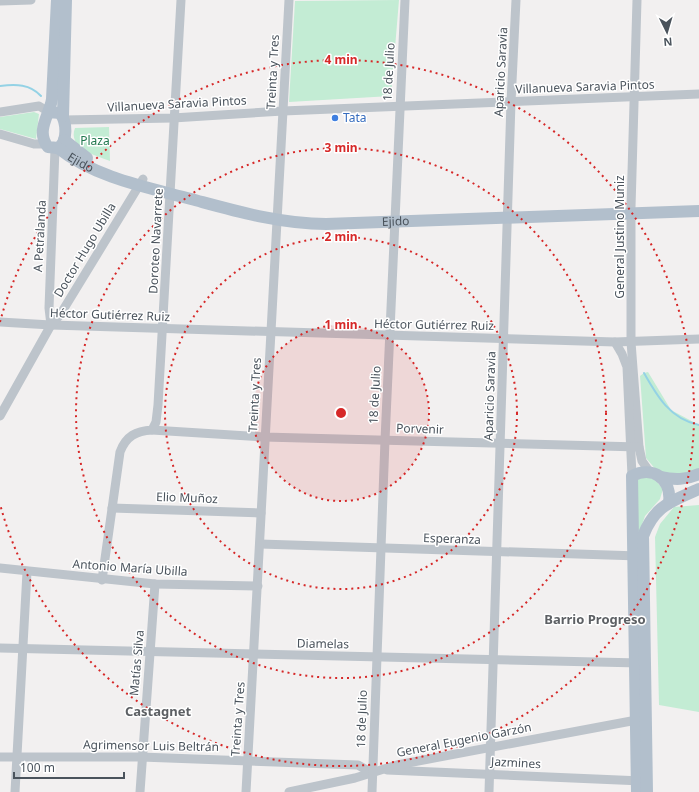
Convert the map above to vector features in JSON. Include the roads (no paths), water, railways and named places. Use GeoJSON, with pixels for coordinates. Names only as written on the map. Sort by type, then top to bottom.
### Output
{"type":"FeatureCollection","features":[{"type":"Feature","properties":{"kind":"main road"},"geometry":{"type":"LineString","coordinates":[[57,0],[52,98],[49,112],[44,122],[43,137],[56,145],[63,118],[66,0]]}},
{"type":"Feature","properties":{"kind":"main road"},"geometry":{"type":"LineString","coordinates":[[49,112],[57,112],[63,118]]}},
{"type":"Feature","properties":{"kind":"main road","name":"Ejido"},"geometry":{"type":"LineString","coordinates":[[56,145],[76,151],[96,163],[141,182],[278,217],[396,219],[631,210],[699,211]]}},
{"type":"Feature","properties":{"kind":"main road","name":"Ejido"},"geometry":{"type":"LineString","coordinates":[[631,210],[699,203]]}},
{"type":"Feature","properties":{"kind":"main road"},"geometry":{"type":"LineString","coordinates":[[642,787],[638,556],[632,476],[641,471],[649,471],[660,477],[667,483],[670,492],[669,503]]}},
{"type":"Feature","properties":{"kind":"main road"},"geometry":{"type":"LineString","coordinates":[[660,477],[680,480],[699,474]]}},
{"type":"Feature","properties":{"kind":"main road"},"geometry":{"type":"LineString","coordinates":[[638,556],[648,522],[657,511],[669,503],[699,489]]}},
{"type":"Feature","properties":{"kind":"street"},"geometry":{"type":"LineString","coordinates":[[0,1],[31,0]]}},
{"type":"Feature","properties":{"kind":"street","name":"Doroteo Navarrete"},"geometry":{"type":"LineString","coordinates":[[152,430],[156,422],[158,405],[171,190],[173,118],[181,0]]}},
{"type":"Feature","properties":{"kind":"street","name":"Treinta y Tres"},"geometry":{"type":"LineString","coordinates":[[246,792],[258,586],[264,438],[278,217],[289,0]]}},
{"type":"Feature","properties":{"kind":"street","name":"18 de Julio"},"geometry":{"type":"LineString","coordinates":[[372,792],[385,440],[405,0]]}},
{"type":"Feature","properties":{"kind":"street","name":"Aparicio Saravia"},"geometry":{"type":"LineString","coordinates":[[489,792],[511,102],[516,0]]}},
{"type":"Feature","properties":{"kind":"street","name":"General Justino Muniz"},"geometry":{"type":"LineString","coordinates":[[632,476],[635,447],[631,342],[631,210],[637,0]]}},
{"type":"Feature","properties":{"kind":"street","name":"Villanueva Saravia Pintos"},"geometry":{"type":"LineString","coordinates":[[63,118],[173,118],[283,111],[634,98],[699,94]]}},
{"type":"Feature","properties":{"kind":"street"},"geometry":{"type":"LineString","coordinates":[[0,112],[39,106],[49,112]]}},
{"type":"Feature","properties":{"kind":"street"},"geometry":{"type":"LineString","coordinates":[[0,134],[34,144],[56,145]]}},
{"type":"Feature","properties":{"kind":"street","name":"A Petralanda"},"geometry":{"type":"LineString","coordinates":[[51,325],[49,308],[56,145]]}},
{"type":"Feature","properties":{"kind":"street","name":"Doctor Hugo Ubilla"},"geometry":{"type":"LineString","coordinates":[[0,416],[51,325],[60,315],[141,182]]}},
{"type":"Feature","properties":{"kind":"street","name":"Héctor Gutiérrez Ruiz"},"geometry":{"type":"LineString","coordinates":[[0,322],[51,325],[615,342],[699,339]]}},
{"type":"Feature","properties":{"kind":"street","name":"General Justino Muniz"},"geometry":{"type":"LineString","coordinates":[[615,342],[627,367],[635,447],[649,471]]}},
{"type":"Feature","properties":{"kind":"street"},"geometry":{"type":"LineString","coordinates":[[102,580],[123,444],[129,437],[138,431],[152,430]]}},
{"type":"Feature","properties":{"kind":"street","name":"Porvenir"},"geometry":{"type":"LineString","coordinates":[[152,430],[264,438],[635,447]]}},
{"type":"Feature","properties":{"kind":"street","name":"Elio Muñoz"},"geometry":{"type":"LineString","coordinates":[[112,508],[261,513]]}},
{"type":"Feature","properties":{"kind":"street","name":"Esperanza"},"geometry":{"type":"LineString","coordinates":[[260,544],[638,556]]}},
{"type":"Feature","properties":{"kind":"street","name":"Antonio María Ubilla"},"geometry":{"type":"LineString","coordinates":[[0,568],[102,580],[155,584],[258,586]]}},
{"type":"Feature","properties":{"kind":"street"},"geometry":{"type":"LineString","coordinates":[[15,792],[27,572]]}},
{"type":"Feature","properties":{"kind":"street","name":"Matías Silva"},"geometry":{"type":"LineString","coordinates":[[140,792],[141,758],[155,584]]}},
{"type":"Feature","properties":{"kind":"street","name":"Diamelas"},"geometry":{"type":"LineString","coordinates":[[0,648],[640,663]]}},
{"type":"Feature","properties":{"kind":"street","name":"General Eugenio Garzón"},"geometry":{"type":"LineString","coordinates":[[289,792],[383,769],[490,747],[641,719]]}},
{"type":"Feature","properties":{"kind":"street","name":"Agrimensor Luis Beltrán"},"geometry":{"type":"LineString","coordinates":[[0,757],[248,760],[358,765],[372,772]]}},
{"type":"Feature","properties":{"kind":"street","name":"Jazmines"},"geometry":{"type":"LineString","coordinates":[[383,769],[391,771],[490,774],[642,787]]}},
{"type":"Feature","properties":{"kind":"waterway"},"geometry":{"type":"LineString","coordinates":[[0,86],[12,85],[27,87],[37,92],[41,96]]}},
{"type":"Feature","properties":{"kind":"waterway"},"geometry":{"type":"LineString","coordinates":[[644,373],[659,398],[672,412],[680,418],[699,425]]}},
{"type":"Feature","properties":{"kind":"place","name":"Tata"},"geometry":{"type":"Point","coordinates":[335,118]}},
{"type":"Feature","properties":{"kind":"district","name":"Barrio Progreso"},"geometry":{"type":"Point","coordinates":[595,619]}},
{"type":"Feature","properties":{"kind":"district","name":"Castagnet"},"geometry":{"type":"Point","coordinates":[158,711]}},
{"type":"Feature","properties":{"kind":"park label","name":"Plaza"},"geometry":{"type":"Point","coordinates":[95,141]}}]}
